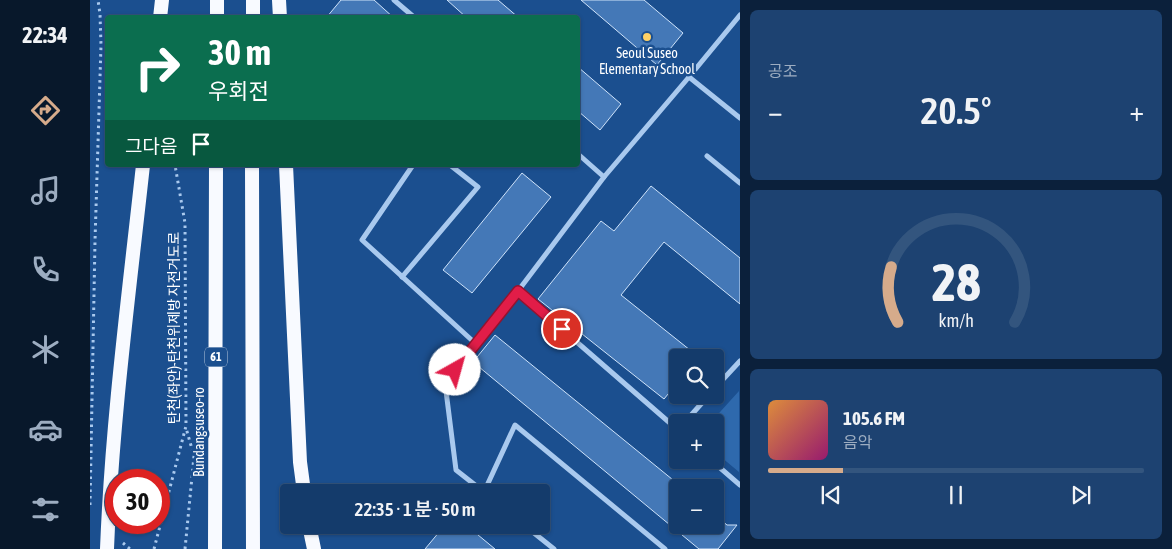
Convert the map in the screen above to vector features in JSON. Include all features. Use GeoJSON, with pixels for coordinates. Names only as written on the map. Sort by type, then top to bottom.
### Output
{"type":"FeatureCollection","features":[{"type":"Feature","properties":{"kind":"highway"},"geometry":{"type":"LineString","coordinates":[[160,15],[162,0]]}},
{"type":"Feature","properties":{"kind":"highway"},"geometry":{"type":"LineString","coordinates":[[216,15],[217,0]]}},
{"type":"Feature","properties":{"kind":"highway"},"geometry":{"type":"LineString","coordinates":[[253,0],[253,15]]}},
{"type":"Feature","properties":{"kind":"highway"},"geometry":{"type":"LineString","coordinates":[[279,0],[280,15]]}},
{"type":"Feature","properties":{"kind":"highway"},"geometry":{"type":"LineString","coordinates":[[107,549],[108,507],[122,356],[144,167]]}},
{"type":"Feature","properties":{"kind":"highway","name":"Bundangsuseo-ro"},"geometry":{"type":"LineString","coordinates":[[215,549],[216,167]]}},
{"type":"Feature","properties":{"kind":"highway"},"geometry":{"type":"LineString","coordinates":[[252,167],[252,549]]}},
{"type":"Feature","properties":{"kind":"highway"},"geometry":{"type":"LineString","coordinates":[[286,167],[300,462],[303,484]]}},
{"type":"Feature","properties":{"kind":"highway"},"geometry":{"type":"LineString","coordinates":[[311,534],[314,549]]}},
{"type":"Feature","properties":{"kind":"street"},"geometry":{"type":"LineString","coordinates":[[394,0],[412,15]]}},
{"type":"Feature","properties":{"kind":"street"},"geometry":{"type":"LineString","coordinates":[[474,484],[456,470],[445,383],[518,291],[604,177],[690,77],[740,15]]}},
{"type":"Feature","properties":{"kind":"street"},"geometry":{"type":"LineString","coordinates":[[690,77],[740,118]]}},
{"type":"Feature","properties":{"kind":"street"},"geometry":{"type":"LineString","coordinates":[[580,156],[604,177]]}},
{"type":"Feature","properties":{"kind":"street"},"geometry":{"type":"LineString","coordinates":[[707,156],[740,183]]}},
{"type":"Feature","properties":{"kind":"street"},"geometry":{"type":"LineString","coordinates":[[412,167],[362,240],[476,344]]}},
{"type":"Feature","properties":{"kind":"street"},"geometry":{"type":"LineString","coordinates":[[402,277],[478,187],[453,167]]}},
{"type":"Feature","properties":{"kind":"street"},"geometry":{"type":"LineString","coordinates":[[518,291],[669,422]]}},
{"type":"Feature","properties":{"kind":"street"},"geometry":{"type":"LineString","coordinates":[[724,378],[740,361]]}},
{"type":"Feature","properties":{"kind":"street"},"geometry":{"type":"LineString","coordinates":[[692,414],[701,404]]}},
{"type":"Feature","properties":{"kind":"street"},"geometry":{"type":"LineString","coordinates":[[488,484],[516,425],[665,549]]}},
{"type":"Feature","properties":{"kind":"street"},"geometry":{"type":"LineString","coordinates":[[721,469],[740,485]]}},
{"type":"Feature","properties":{"kind":"street"},"geometry":{"type":"LineString","coordinates":[[535,534],[554,549]]}},
{"type":"Feature","properties":{"kind":"path"},"geometry":{"type":"LineString","coordinates":[[90,505],[101,45],[98,0]]}},
{"type":"Feature","properties":{"kind":"path","name":"탄천(좌안)-탄천위제방 자전거도로"},"geometry":{"type":"LineString","coordinates":[[154,549],[186,426],[185,224],[175,167]]}},
{"type":"Feature","properties":{"kind":"path"},"geometry":{"type":"LineString","coordinates":[[185,549],[194,456],[186,426]]}},
{"type":"Feature","properties":{"kind":"shaded area"},"geometry":{"type":"Polygon","coordinates":[[[739,391],[739,472],[724,460],[724,414],[718,414],[739,391]]]}},
{"type":"Feature","properties":{"kind":"building"},"geometry":{"type":"Polygon","coordinates":[[[341,0],[374,0],[391,15],[328,15],[341,0]]]}},
{"type":"Feature","properties":{"kind":"building"},"geometry":{"type":"Polygon","coordinates":[[[447,0],[498,0],[516,15],[464,15],[447,0]]]}},
{"type":"Feature","properties":{"kind":"building"},"geometry":{"type":"Polygon","coordinates":[[[581,0],[644,0],[683,33],[657,65],[581,0]]]}},
{"type":"Feature","properties":{"kind":"building"},"geometry":{"type":"Polygon","coordinates":[[[580,69],[621,104],[600,130],[580,113],[580,69]]]}},
{"type":"Feature","properties":{"kind":"building"},"geometry":{"type":"Polygon","coordinates":[[[522,173],[551,197],[472,293],[443,270],[522,173]]]}},
{"type":"Feature","properties":{"kind":"building"},"geometry":{"type":"Polygon","coordinates":[[[651,186],[740,258],[740,304],[664,242],[621,295],[689,349],[669,349],[669,393],[664,399],[538,299],[601,221],[614,231],[651,186]]]}},
{"type":"Feature","properties":{"kind":"building"},"geometry":{"type":"Polygon","coordinates":[[[495,335],[672,479],[669,479],[669,524],[473,362],[495,335]]]}},
{"type":"Feature","properties":{"kind":"building"},"geometry":{"type":"Polygon","coordinates":[[[724,522],[727,525],[737,525],[718,549],[699,549],[681,534],[724,534],[724,522]]]}},
{"type":"Feature","properties":{"kind":"building"},"geometry":{"type":"Polygon","coordinates":[[[438,534],[477,534],[495,549],[425,549],[438,534]]]}},
{"type":"Feature","properties":{"kind":"place","name":"Seoul Suseo Elementary School"},"geometry":{"type":"Point","coordinates":[647,37]}},
{"type":"Feature","properties":{"kind":"route"},"geometry":{"type":"LineString","coordinates":[[455,370],[518,291],[562,329]]}}]}
